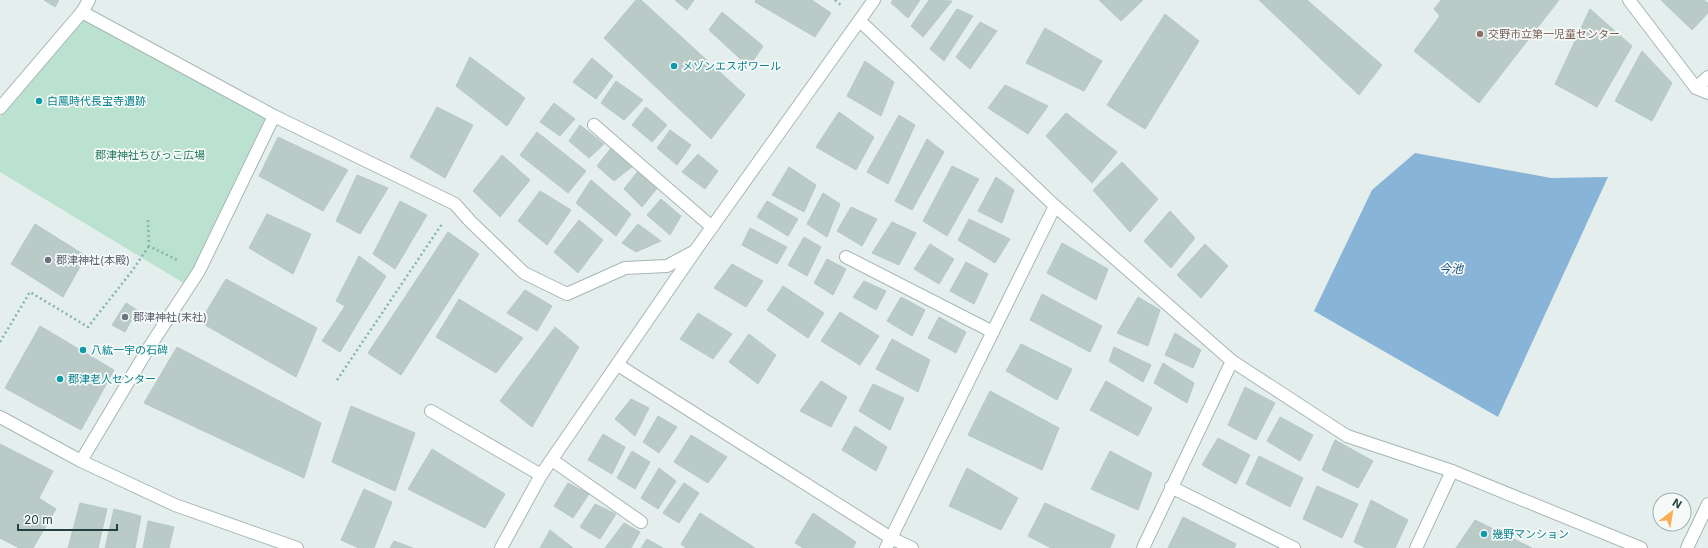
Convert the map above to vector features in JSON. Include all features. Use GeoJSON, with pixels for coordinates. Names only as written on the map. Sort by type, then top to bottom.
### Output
{"type":"FeatureCollection","features":[{"type":"Feature","properties":{"kind":"street"},"geometry":{"type":"LineString","coordinates":[[0,108],[82,12],[89,0]]}},
{"type":"Feature","properties":{"kind":"street"},"geometry":{"type":"LineString","coordinates":[[501,548],[541,475],[695,251],[874,0]]}},
{"type":"Feature","properties":{"kind":"street"},"geometry":{"type":"LineString","coordinates":[[1629,0],[1696,88],[1708,93]]}},
{"type":"Feature","properties":{"kind":"street"},"geometry":{"type":"LineString","coordinates":[[82,12],[274,116],[455,204],[470,221],[524,273],[567,294],[625,268],[667,266],[695,251]]}},
{"type":"Feature","properties":{"kind":"street"},"geometry":{"type":"LineString","coordinates":[[860,21],[1055,206],[1232,362],[1347,436],[1452,471],[1642,548]]}},
{"type":"Feature","properties":{"kind":"street"},"geometry":{"type":"LineString","coordinates":[[1696,88],[1708,77]]}},
{"type":"Feature","properties":{"kind":"street"},"geometry":{"type":"LineString","coordinates":[[81,461],[148,349],[199,271],[274,116]]}},
{"type":"Feature","properties":{"kind":"street"},"geometry":{"type":"LineString","coordinates":[[594,125],[712,227]]}},
{"type":"Feature","properties":{"kind":"street"},"geometry":{"type":"LineString","coordinates":[[889,543],[1055,206]]}},
{"type":"Feature","properties":{"kind":"street"},"geometry":{"type":"LineString","coordinates":[[846,257],[993,332]]}},
{"type":"Feature","properties":{"kind":"street"},"geometry":{"type":"LineString","coordinates":[[1143,548],[1232,362]]}},
{"type":"Feature","properties":{"kind":"street"},"geometry":{"type":"LineString","coordinates":[[618,365],[889,543],[912,548]]}},
{"type":"Feature","properties":{"kind":"street"},"geometry":{"type":"LineString","coordinates":[[431,411],[541,475]]}},
{"type":"Feature","properties":{"kind":"street"},"geometry":{"type":"LineString","coordinates":[[0,417],[81,461],[175,505],[297,548]]}},
{"type":"Feature","properties":{"kind":"street"},"geometry":{"type":"LineString","coordinates":[[552,460],[641,522]]}},
{"type":"Feature","properties":{"kind":"street"},"geometry":{"type":"LineString","coordinates":[[1416,548],[1452,471]]}},
{"type":"Feature","properties":{"kind":"street"},"geometry":{"type":"LineString","coordinates":[[1171,487],[1294,548]]}},
{"type":"Feature","properties":{"kind":"street"},"geometry":{"type":"LineString","coordinates":[[1687,548],[1708,504]]}},
{"type":"Feature","properties":{"kind":"path"},"geometry":{"type":"LineString","coordinates":[[337,380],[455,204]]}},
{"type":"Feature","properties":{"kind":"path"},"geometry":{"type":"LineString","coordinates":[[0,342],[30,292],[88,327],[132,271],[149,246],[148,220]]}},
{"type":"Feature","properties":{"kind":"path"},"geometry":{"type":"LineString","coordinates":[[149,246],[199,271]]}},
{"type":"Feature","properties":{"kind":"green space","name":"郡津神社ちびっこ広場"},"geometry":{"type":"Polygon","coordinates":[[[82,12],[274,116],[187,285],[0,172],[0,117],[82,12]]]}},
{"type":"Feature","properties":{"kind":"water","name":"今池"},"geometry":{"type":"Polygon","coordinates":[[[1415,153],[1551,178],[1608,177],[1498,417],[1314,311],[1372,190],[1415,153]]]}},
{"type":"Feature","properties":{"kind":"building"},"geometry":{"type":"Polygon","coordinates":[[[44,0],[59,0],[55,7],[44,0]]]}},
{"type":"Feature","properties":{"kind":"building","name":"メゾンエスポワール"},"geometry":{"type":"Polygon","coordinates":[[[636,0],[641,0],[745,95],[711,139],[604,38],[636,0]]]}},
{"type":"Feature","properties":{"kind":"building"},"geometry":{"type":"Polygon","coordinates":[[[675,0],[694,0],[687,10],[675,0]]]}},
{"type":"Feature","properties":{"kind":"building"},"geometry":{"type":"Polygon","coordinates":[[[756,0],[812,0],[831,13],[815,37],[755,2],[756,0]]]}},
{"type":"Feature","properties":{"kind":"building"},"geometry":{"type":"Polygon","coordinates":[[[893,0],[920,0],[908,18],[891,3],[893,0]]]}},
{"type":"Feature","properties":{"kind":"building"},"geometry":{"type":"Polygon","coordinates":[[[929,0],[952,1],[923,37],[911,26],[929,0]]]}},
{"type":"Feature","properties":{"kind":"building"},"geometry":{"type":"Polygon","coordinates":[[[1099,0],[1143,0],[1121,21],[1099,0]]]}},
{"type":"Feature","properties":{"kind":"building"},"geometry":{"type":"Polygon","coordinates":[[[1259,0],[1307,0],[1382,65],[1359,95],[1259,0]]]}},
{"type":"Feature","properties":{"kind":"building","name":"交野市立第一児童センター"},"geometry":{"type":"Polygon","coordinates":[[[1441,0],[1559,0],[1479,103],[1414,51],[1440,16],[1434,9],[1441,0]]]}},
{"type":"Feature","properties":{"kind":"building"},"geometry":{"type":"Polygon","coordinates":[[[1661,0],[1704,0],[1708,3],[1708,13],[1692,30],[1661,0]]]}},
{"type":"Feature","properties":{"kind":"building"},"geometry":{"type":"Polygon","coordinates":[[[957,9],[973,16],[944,61],[930,49],[957,9]]]}},
{"type":"Feature","properties":{"kind":"building"},"geometry":{"type":"Polygon","coordinates":[[[1590,9],[1632,46],[1597,107],[1555,84],[1590,9]]]}},
{"type":"Feature","properties":{"kind":"building"},"geometry":{"type":"Polygon","coordinates":[[[722,12],[763,46],[749,67],[709,30],[722,12]]]}},
{"type":"Feature","properties":{"kind":"building"},"geometry":{"type":"Polygon","coordinates":[[[1165,14],[1199,41],[1145,129],[1107,105],[1165,14]]]}},
{"type":"Feature","properties":{"kind":"building"},"geometry":{"type":"Polygon","coordinates":[[[980,22],[997,31],[970,69],[956,57],[980,22]]]}},
{"type":"Feature","properties":{"kind":"building"},"geometry":{"type":"Polygon","coordinates":[[[1045,28],[1102,61],[1084,91],[1026,63],[1045,28]]]}},
{"type":"Feature","properties":{"kind":"building"},"geometry":{"type":"Polygon","coordinates":[[[1642,51],[1672,83],[1652,121],[1615,101],[1642,51]]]}},
{"type":"Feature","properties":{"kind":"building"},"geometry":{"type":"Polygon","coordinates":[[[470,57],[525,98],[507,126],[456,86],[470,57]]]}},
{"type":"Feature","properties":{"kind":"building"},"geometry":{"type":"Polygon","coordinates":[[[592,58],[613,76],[596,99],[573,82],[592,58]]]}},
{"type":"Feature","properties":{"kind":"building"},"geometry":{"type":"Polygon","coordinates":[[[865,61],[894,82],[881,116],[847,96],[865,61]]]}},
{"type":"Feature","properties":{"kind":"building"},"geometry":{"type":"Polygon","coordinates":[[[616,81],[643,100],[624,120],[601,103],[616,81]]]}},
{"type":"Feature","properties":{"kind":"building"},"geometry":{"type":"Polygon","coordinates":[[[1005,85],[1048,106],[1028,134],[988,108],[1005,85]]]}},
{"type":"Feature","properties":{"kind":"building"},"geometry":{"type":"Polygon","coordinates":[[[554,103],[575,119],[560,136],[540,122],[554,103]]]}},
{"type":"Feature","properties":{"kind":"building"},"geometry":{"type":"Polygon","coordinates":[[[437,107],[473,125],[445,178],[410,157],[437,107]]]}},
{"type":"Feature","properties":{"kind":"building"},"geometry":{"type":"Polygon","coordinates":[[[646,107],[667,125],[652,142],[632,125],[646,107]]]}},
{"type":"Feature","properties":{"kind":"building"},"geometry":{"type":"Polygon","coordinates":[[[839,112],[874,137],[856,170],[816,147],[839,112]]]}},
{"type":"Feature","properties":{"kind":"building"},"geometry":{"type":"Polygon","coordinates":[[[1066,113],[1117,152],[1092,183],[1046,136],[1066,113]]]}},
{"type":"Feature","properties":{"kind":"building"},"geometry":{"type":"Polygon","coordinates":[[[899,115],[915,125],[888,184],[867,172],[899,115]]]}},
{"type":"Feature","properties":{"kind":"building"},"geometry":{"type":"Polygon","coordinates":[[[580,125],[604,144],[589,158],[569,141],[580,125]]]}},
{"type":"Feature","properties":{"kind":"building"},"geometry":{"type":"Polygon","coordinates":[[[670,130],[691,145],[677,165],[657,148],[670,130]]]}},
{"type":"Feature","properties":{"kind":"building"},"geometry":{"type":"Polygon","coordinates":[[[537,132],[586,171],[568,193],[520,155],[537,132]]]}},
{"type":"Feature","properties":{"kind":"building"},"geometry":{"type":"Polygon","coordinates":[[[278,137],[348,170],[323,211],[259,176],[278,137]]]}},
{"type":"Feature","properties":{"kind":"building"},"geometry":{"type":"Polygon","coordinates":[[[927,139],[944,152],[912,210],[895,201],[927,139]]]}},
{"type":"Feature","properties":{"kind":"building"},"geometry":{"type":"Polygon","coordinates":[[[611,148],[633,166],[614,181],[597,166],[611,148]]]}},
{"type":"Feature","properties":{"kind":"building"},"geometry":{"type":"Polygon","coordinates":[[[698,154],[718,171],[705,189],[682,172],[698,154]]]}},
{"type":"Feature","properties":{"kind":"building"},"geometry":{"type":"Polygon","coordinates":[[[502,155],[530,180],[500,217],[473,191],[502,155]]]}},
{"type":"Feature","properties":{"kind":"building"},"geometry":{"type":"Polygon","coordinates":[[[1122,162],[1158,199],[1130,232],[1093,190],[1122,162]]]}},
{"type":"Feature","properties":{"kind":"building"},"geometry":{"type":"Polygon","coordinates":[[[952,166],[979,179],[947,236],[923,221],[952,166]]]}},
{"type":"Feature","properties":{"kind":"building"},"geometry":{"type":"Polygon","coordinates":[[[789,167],[816,185],[804,212],[772,195],[789,167]]]}},
{"type":"Feature","properties":{"kind":"building"},"geometry":{"type":"Polygon","coordinates":[[[638,171],[659,186],[642,207],[624,189],[638,171]]]}},
{"type":"Feature","properties":{"kind":"building"},"geometry":{"type":"Polygon","coordinates":[[[357,175],[388,188],[360,234],[336,221],[357,175]]]}},
{"type":"Feature","properties":{"kind":"building"},"geometry":{"type":"Polygon","coordinates":[[[996,177],[1014,190],[1002,223],[978,211],[996,177]]]}},
{"type":"Feature","properties":{"kind":"building"},"geometry":{"type":"Polygon","coordinates":[[[591,180],[631,214],[616,236],[576,203],[591,180]]]}},
{"type":"Feature","properties":{"kind":"building"},"geometry":{"type":"Polygon","coordinates":[[[540,191],[571,210],[547,245],[518,221],[540,191]]]}},
{"type":"Feature","properties":{"kind":"building"},"geometry":{"type":"Polygon","coordinates":[[[823,193],[840,204],[827,237],[807,224],[823,193]]]}},
{"type":"Feature","properties":{"kind":"building"},"geometry":{"type":"Polygon","coordinates":[[[661,199],[681,216],[670,235],[647,215],[661,199]]]}},
{"type":"Feature","properties":{"kind":"building"},"geometry":{"type":"Polygon","coordinates":[[[400,201],[427,215],[395,269],[373,254],[400,201]]]}},
{"type":"Feature","properties":{"kind":"building"},"geometry":{"type":"Polygon","coordinates":[[[767,201],[798,219],[788,236],[757,217],[767,201]]]}},
{"type":"Feature","properties":{"kind":"building"},"geometry":{"type":"Polygon","coordinates":[[[851,207],[877,219],[862,246],[837,231],[851,207]]]}},
{"type":"Feature","properties":{"kind":"building"},"geometry":{"type":"Polygon","coordinates":[[[1170,211],[1195,238],[1171,268],[1144,241],[1170,211]]]}},
{"type":"Feature","properties":{"kind":"building"},"geometry":{"type":"Polygon","coordinates":[[[267,214],[311,234],[293,274],[249,248],[267,214]]]}},
{"type":"Feature","properties":{"kind":"building"},"geometry":{"type":"Polygon","coordinates":[[[969,219],[1010,239],[995,263],[958,240],[969,219]]]}},
{"type":"Feature","properties":{"kind":"building"},"geometry":{"type":"Polygon","coordinates":[[[579,220],[603,240],[578,273],[554,252],[579,220]]]}},
{"type":"Feature","properties":{"kind":"building"},"geometry":{"type":"Polygon","coordinates":[[[892,222],[916,233],[899,265],[872,253],[892,222]]]}},
{"type":"Feature","properties":{"kind":"building","name":"郡津神社(本殿)"},"geometry":{"type":"Polygon","coordinates":[[[35,224],[86,256],[63,297],[11,264],[35,224]]]}},
{"type":"Feature","properties":{"kind":"building"},"geometry":{"type":"Polygon","coordinates":[[[638,224],[661,241],[636,252],[622,243],[638,224]]]}},
{"type":"Feature","properties":{"kind":"building"},"geometry":{"type":"Polygon","coordinates":[[[750,228],[787,247],[777,264],[742,245],[750,228]]]}},
{"type":"Feature","properties":{"kind":"building"},"geometry":{"type":"Polygon","coordinates":[[[448,232],[479,254],[401,375],[368,353],[448,232]]]}},
{"type":"Feature","properties":{"kind":"building"},"geometry":{"type":"Polygon","coordinates":[[[804,237],[821,247],[807,276],[788,265],[804,237]]]}},
{"type":"Feature","properties":{"kind":"building"},"geometry":{"type":"Polygon","coordinates":[[[1062,243],[1108,269],[1096,300],[1047,273],[1062,243]]]}},
{"type":"Feature","properties":{"kind":"building"},"geometry":{"type":"Polygon","coordinates":[[[930,244],[954,259],[939,284],[914,269],[930,244]]]}},
{"type":"Feature","properties":{"kind":"building"},"geometry":{"type":"Polygon","coordinates":[[[1205,244],[1228,266],[1201,298],[1177,275],[1205,244]]]}},
{"type":"Feature","properties":{"kind":"building"},"geometry":{"type":"Polygon","coordinates":[[[359,256],[386,276],[340,352],[322,341],[345,306],[336,301],[359,256]]]}},
{"type":"Feature","properties":{"kind":"building"},"geometry":{"type":"Polygon","coordinates":[[[827,259],[846,269],[833,295],[814,283],[827,259]]]}},
{"type":"Feature","properties":{"kind":"building"},"geometry":{"type":"Polygon","coordinates":[[[966,262],[988,274],[974,304],[950,291],[966,262]]]}},
{"type":"Feature","properties":{"kind":"building"},"geometry":{"type":"Polygon","coordinates":[[[732,264],[763,281],[746,307],[714,288],[732,264]]]}},
{"type":"Feature","properties":{"kind":"building"},"geometry":{"type":"Polygon","coordinates":[[[226,279],[317,328],[296,377],[200,322],[226,279]]]}},
{"type":"Feature","properties":{"kind":"building"},"geometry":{"type":"Polygon","coordinates":[[[864,281],[886,291],[876,310],[853,297],[864,281]]]}},
{"type":"Feature","properties":{"kind":"building"},"geometry":{"type":"Polygon","coordinates":[[[783,286],[824,313],[808,338],[767,310],[783,286]]]}},
{"type":"Feature","properties":{"kind":"building"},"geometry":{"type":"Polygon","coordinates":[[[525,290],[552,306],[537,331],[507,313],[525,290]]]}},
{"type":"Feature","properties":{"kind":"building"},"geometry":{"type":"Polygon","coordinates":[[[1042,294],[1102,326],[1090,352],[1030,320],[1042,294]]]}},
{"type":"Feature","properties":{"kind":"building"},"geometry":{"type":"Polygon","coordinates":[[[901,297],[925,310],[912,336],[887,321],[901,297]]]}},
{"type":"Feature","properties":{"kind":"building"},"geometry":{"type":"Polygon","coordinates":[[[1138,297],[1160,310],[1148,346],[1117,333],[1138,297]]]}},
{"type":"Feature","properties":{"kind":"building"},"geometry":{"type":"Polygon","coordinates":[[[459,299],[523,338],[496,373],[436,337],[459,299]]]}},
{"type":"Feature","properties":{"kind":"building","name":"郡津神社(末社)"},"geometry":{"type":"Polygon","coordinates":[[[126,303],[137,310],[125,332],[112,325],[126,303]]]}},
{"type":"Feature","properties":{"kind":"building"},"geometry":{"type":"Polygon","coordinates":[[[840,312],[879,336],[860,365],[821,341],[840,312]]]}},
{"type":"Feature","properties":{"kind":"building"},"geometry":{"type":"Polygon","coordinates":[[[698,313],[732,334],[713,359],[680,339],[698,313]]]}},
{"type":"Feature","properties":{"kind":"building"},"geometry":{"type":"Polygon","coordinates":[[[939,317],[966,332],[956,353],[928,338],[939,317]]]}},
{"type":"Feature","properties":{"kind":"building","name":"郡津老人センター"},"geometry":{"type":"Polygon","coordinates":[[[40,326],[114,370],[81,430],[5,388],[40,326]]]}},
{"type":"Feature","properties":{"kind":"building"},"geometry":{"type":"Polygon","coordinates":[[[555,327],[579,347],[532,427],[500,401],[555,327]]]}},
{"type":"Feature","properties":{"kind":"building"},"geometry":{"type":"Polygon","coordinates":[[[1175,333],[1201,350],[1193,368],[1165,355],[1175,333]]]}},
{"type":"Feature","properties":{"kind":"building"},"geometry":{"type":"Polygon","coordinates":[[[749,334],[776,355],[758,384],[729,362],[749,334]]]}},
{"type":"Feature","properties":{"kind":"building"},"geometry":{"type":"Polygon","coordinates":[[[892,339],[930,360],[918,392],[876,369],[892,339]]]}},
{"type":"Feature","properties":{"kind":"building"},"geometry":{"type":"Polygon","coordinates":[[[1021,344],[1072,369],[1057,400],[1006,371],[1021,344]]]}},
{"type":"Feature","properties":{"kind":"building"},"geometry":{"type":"Polygon","coordinates":[[[177,347],[321,423],[304,478],[144,403],[177,347]]]}},
{"type":"Feature","properties":{"kind":"building"},"geometry":{"type":"Polygon","coordinates":[[[1114,347],[1151,365],[1143,382],[1109,361],[1114,347]]]}},
{"type":"Feature","properties":{"kind":"building"},"geometry":{"type":"Polygon","coordinates":[[[1163,363],[1194,383],[1187,403],[1154,383],[1163,363]]]}},
{"type":"Feature","properties":{"kind":"building"},"geometry":{"type":"Polygon","coordinates":[[[821,381],[847,397],[831,427],[800,411],[821,381]]]}},
{"type":"Feature","properties":{"kind":"building"},"geometry":{"type":"Polygon","coordinates":[[[1106,381],[1152,408],[1138,436],[1090,410],[1106,381]]]}},
{"type":"Feature","properties":{"kind":"building"},"geometry":{"type":"Polygon","coordinates":[[[873,384],[904,398],[890,430],[859,411],[873,384]]]}},
{"type":"Feature","properties":{"kind":"building"},"geometry":{"type":"Polygon","coordinates":[[[1245,387],[1275,403],[1256,440],[1228,425],[1245,387]]]}},
{"type":"Feature","properties":{"kind":"building"},"geometry":{"type":"Polygon","coordinates":[[[990,391],[1059,428],[1042,470],[968,435],[990,391]]]}},
{"type":"Feature","properties":{"kind":"building"},"geometry":{"type":"Polygon","coordinates":[[[631,399],[649,408],[635,436],[615,419],[631,399]]]}},
{"type":"Feature","properties":{"kind":"building"},"geometry":{"type":"Polygon","coordinates":[[[351,406],[415,433],[395,491],[332,462],[351,406]]]}},
{"type":"Feature","properties":{"kind":"building"},"geometry":{"type":"Polygon","coordinates":[[[658,416],[677,427],[659,453],[643,442],[658,416]]]}},
{"type":"Feature","properties":{"kind":"building"},"geometry":{"type":"Polygon","coordinates":[[[1280,417],[1313,435],[1300,461],[1267,441],[1280,417]]]}},
{"type":"Feature","properties":{"kind":"building"},"geometry":{"type":"Polygon","coordinates":[[[855,426],[887,447],[876,471],[842,450],[855,426]]]}},
{"type":"Feature","properties":{"kind":"building"},"geometry":{"type":"Polygon","coordinates":[[[603,434],[625,447],[612,474],[588,460],[603,434]]]}},
{"type":"Feature","properties":{"kind":"building"},"geometry":{"type":"Polygon","coordinates":[[[691,435],[727,457],[708,483],[674,462],[691,435]]]}},
{"type":"Feature","properties":{"kind":"building"},"geometry":{"type":"Polygon","coordinates":[[[1218,438],[1250,455],[1236,484],[1202,465],[1218,438]]]}},
{"type":"Feature","properties":{"kind":"building"},"geometry":{"type":"Polygon","coordinates":[[[1335,440],[1373,461],[1358,488],[1322,470],[1335,440]]]}},
{"type":"Feature","properties":{"kind":"building"},"geometry":{"type":"Polygon","coordinates":[[[0,444],[53,471],[39,498],[56,509],[33,548],[19,548],[0,538],[0,444]]]}},
{"type":"Feature","properties":{"kind":"building"},"geometry":{"type":"Polygon","coordinates":[[[432,449],[505,494],[485,528],[408,489],[432,449]]]}},
{"type":"Feature","properties":{"kind":"building"},"geometry":{"type":"Polygon","coordinates":[[[632,451],[650,462],[635,489],[617,478],[632,451]]]}},
{"type":"Feature","properties":{"kind":"building"},"geometry":{"type":"Polygon","coordinates":[[[1110,451],[1152,473],[1138,510],[1091,489],[1110,451]]]}},
{"type":"Feature","properties":{"kind":"building"},"geometry":{"type":"Polygon","coordinates":[[[1259,456],[1303,478],[1290,507],[1246,484],[1259,456]]]}},
{"type":"Feature","properties":{"kind":"building"},"geometry":{"type":"Polygon","coordinates":[[[659,468],[676,481],[658,509],[641,498],[659,468]]]}},
{"type":"Feature","properties":{"kind":"building"},"geometry":{"type":"Polygon","coordinates":[[[967,468],[1018,498],[1001,530],[949,506],[967,468]]]}},
{"type":"Feature","properties":{"kind":"building"},"geometry":{"type":"Polygon","coordinates":[[[568,483],[589,494],[573,518],[554,506],[568,483]]]}},
{"type":"Feature","properties":{"kind":"building"},"geometry":{"type":"Polygon","coordinates":[[[684,483],[699,493],[679,523],[663,513],[684,483]]]}},
{"type":"Feature","properties":{"kind":"building"},"geometry":{"type":"Polygon","coordinates":[[[1317,486],[1358,504],[1342,538],[1303,519],[1317,486]]]}},
{"type":"Feature","properties":{"kind":"building"},"geometry":{"type":"Polygon","coordinates":[[[364,489],[392,502],[374,548],[359,548],[341,540],[364,489]]]}},
{"type":"Feature","properties":{"kind":"building"},"geometry":{"type":"Polygon","coordinates":[[[1371,500],[1408,520],[1395,548],[1366,548],[1354,542],[1371,500]]]}},
{"type":"Feature","properties":{"kind":"building"},"geometry":{"type":"Polygon","coordinates":[[[80,503],[107,509],[98,548],[68,548],[80,503]]]}},
{"type":"Feature","properties":{"kind":"building"},"geometry":{"type":"Polygon","coordinates":[[[1045,503],[1115,535],[1110,548],[1051,548],[1028,536],[1045,503]]]}},
{"type":"Feature","properties":{"kind":"building"},"geometry":{"type":"Polygon","coordinates":[[[595,504],[616,514],[600,539],[580,527],[595,504]]]}},
{"type":"Feature","properties":{"kind":"building"},"geometry":{"type":"Polygon","coordinates":[[[114,509],[141,516],[135,548],[105,548],[114,509]]]}},
{"type":"Feature","properties":{"kind":"building"},"geometry":{"type":"Polygon","coordinates":[[[700,513],[755,548],[686,548],[681,544],[700,513]]]}},
{"type":"Feature","properties":{"kind":"building"},"geometry":{"type":"Polygon","coordinates":[[[813,513],[856,542],[853,548],[803,548],[795,543],[813,513]]]}},
{"type":"Feature","properties":{"kind":"building"},"geometry":{"type":"Polygon","coordinates":[[[1183,517],[1236,544],[1234,548],[1168,548],[1183,517]]]}},
{"type":"Feature","properties":{"kind":"building","name":"幾野マンション"},"geometry":{"type":"Polygon","coordinates":[[[1475,520],[1532,548],[1456,548],[1475,520]]]}},
{"type":"Feature","properties":{"kind":"building"},"geometry":{"type":"Polygon","coordinates":[[[148,521],[174,527],[169,548],[143,548],[148,521]]]}},
{"type":"Feature","properties":{"kind":"building"},"geometry":{"type":"Polygon","coordinates":[[[624,523],[640,532],[631,548],[605,548],[624,523]]]}},
{"type":"Feature","properties":{"kind":"building"},"geometry":{"type":"Polygon","coordinates":[[[550,530],[573,548],[540,548],[550,530]]]}},
{"type":"Feature","properties":{"kind":"building"},"geometry":{"type":"Polygon","coordinates":[[[647,539],[663,548],[641,548],[647,539]]]}},
{"type":"Feature","properties":{"kind":"building"},"geometry":{"type":"Polygon","coordinates":[[[394,541],[413,548],[390,548],[394,541]]]}},
{"type":"Feature","properties":{"kind":"place","name":"交野市立第一児童センター"},"geometry":{"type":"Point","coordinates":[1480,34]}},
{"type":"Feature","properties":{"kind":"place","name":"メゾンエスポワール"},"geometry":{"type":"Point","coordinates":[674,66]}},
{"type":"Feature","properties":{"kind":"place","name":"白鳳時代長宝寺遺跡"},"geometry":{"type":"Point","coordinates":[39,101]}},
{"type":"Feature","properties":{"kind":"place","name":"郡津神社(本殿)"},"geometry":{"type":"Point","coordinates":[48,260]}},
{"type":"Feature","properties":{"kind":"place","name":"郡津神社(末社)"},"geometry":{"type":"Point","coordinates":[125,317]}},
{"type":"Feature","properties":{"kind":"place","name":"八紘一宇の石碑"},"geometry":{"type":"Point","coordinates":[83,350]}},
{"type":"Feature","properties":{"kind":"place","name":"郡津老人センター"},"geometry":{"type":"Point","coordinates":[60,379]}},
{"type":"Feature","properties":{"kind":"place","name":"幾野マンション"},"geometry":{"type":"Point","coordinates":[1484,534]}}]}
